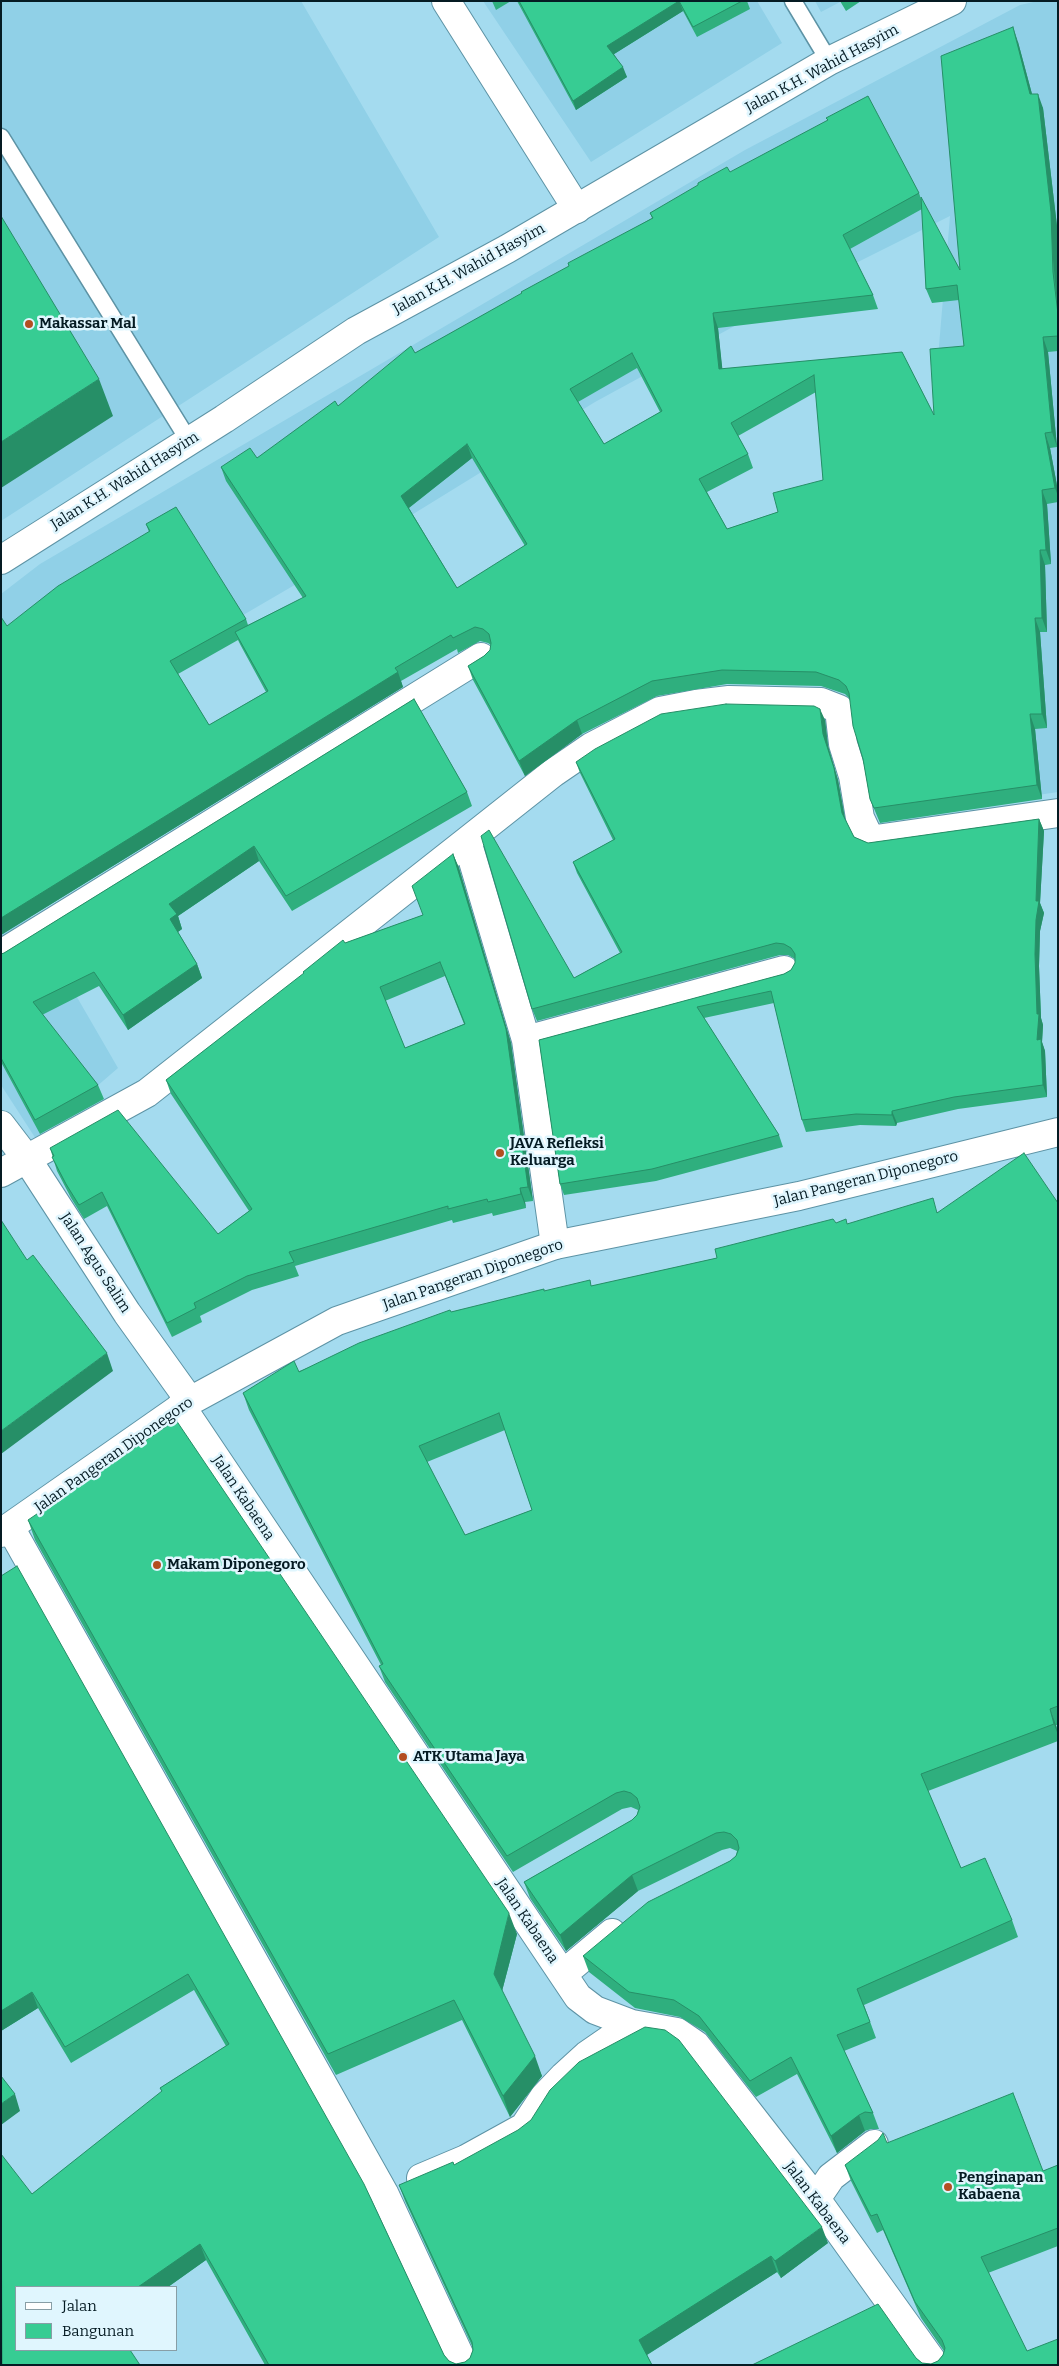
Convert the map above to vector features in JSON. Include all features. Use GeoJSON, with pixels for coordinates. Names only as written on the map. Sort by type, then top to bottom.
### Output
{"type":"FeatureCollection","features":[{"type":"Feature","properties":{"kind":"street"},"geometry":{"type":"LineString","coordinates":[[446,1],[577,208]]}},
{"type":"Feature","properties":{"kind":"street","name":"Jalan K.H. Wahid Hasyim"},"geometry":{"type":"LineString","coordinates":[[1,560],[189,441],[356,331],[577,208],[830,61],[952,1]]}},
{"type":"Feature","properties":{"kind":"street"},"geometry":{"type":"LineString","coordinates":[[1,954],[481,656]]}},
{"type":"Feature","properties":{"kind":"street"},"geometry":{"type":"LineString","coordinates":[[2,1173],[147,1094],[552,773],[590,747],[660,711],[729,700],[821,702],[839,709],[843,744],[853,776],[860,818],[869,837],[876,839],[1058,813]]}},
{"type":"Feature","properties":{"kind":"street"},"geometry":{"type":"LineString","coordinates":[[467,841],[526,1040],[555,1245]]}},
{"type":"Feature","properties":{"kind":"street"},"geometry":{"type":"LineString","coordinates":[[526,1040],[784,970]]}},
{"type":"Feature","properties":{"kind":"street","name":"Jalan Agus Salim"},"geometry":{"type":"LineString","coordinates":[[1,1125],[27,1159],[185,1403]]}},
{"type":"Feature","properties":{"kind":"street","name":"Jalan Pangeran Diponegoro"},"geometry":{"type":"LineString","coordinates":[[6,1530],[185,1403],[337,1321],[555,1245],[799,1196],[1058,1132]]}},
{"type":"Feature","properties":{"kind":"street","name":"Jalan Kabaena"},"geometry":{"type":"LineString","coordinates":[[185,1403],[578,1997],[595,2010],[632,2024],[677,2032],[696,2045],[816,2200],[935,2365]]}},
{"type":"Feature","properties":{"kind":"street"},"geometry":{"type":"LineString","coordinates":[[6,1530],[384,2193],[464,2365]]}},
{"type":"Feature","properties":{"kind":"street"},"geometry":{"type":"LineString","coordinates":[[508,1893],[533,1879]]}},
{"type":"Feature","properties":{"kind":"street"},"geometry":{"type":"LineString","coordinates":[[563,1974],[630,1917]]}},
{"type":"Feature","properties":{"kind":"street"},"geometry":{"type":"LineString","coordinates":[[384,2193],[466,2158],[524,2127],[544,2097],[564,2076],[587,2056],[632,2024]]}},
{"type":"Feature","properties":{"kind":"street"},"geometry":{"type":"LineString","coordinates":[[816,2200],[831,2177],[874,2144]]}},
{"type":"Feature","properties":{"kind":"lane"},"geometry":{"type":"LineString","coordinates":[[793,1],[830,61]]}},
{"type":"Feature","properties":{"kind":"lane"},"geometry":{"type":"LineString","coordinates":[[1,137],[189,441]]}},
{"type":"Feature","properties":{"kind":"shaded area"},"geometry":{"type":"Polygon","coordinates":[[[1,1],[301,1],[439,237],[1,521],[1,1]]]}},
{"type":"Feature","properties":{"kind":"shaded area"},"geometry":{"type":"Polygon","coordinates":[[[483,1],[757,1],[782,43],[591,162],[483,1]]]}},
{"type":"Feature","properties":{"kind":"shaded area"},"geometry":{"type":"Polygon","coordinates":[[[815,1],[842,1],[821,12],[815,1]]]}},
{"type":"Feature","properties":{"kind":"shaded area"},"geometry":{"type":"Polygon","coordinates":[[[1038,1],[1057,1],[1058,15],[1058,792],[883,818],[973,693],[935,393],[950,216],[784,299],[595,402],[358,548],[113,691],[1,764],[1,594],[40,564],[745,150],[1020,5],[1038,1]]]}},
{"type":"Feature","properties":{"kind":"shaded area"},"geometry":{"type":"Polygon","coordinates":[[[1,866],[118,1068],[36,1139],[1,1085],[1,866]]]}},
{"type":"Feature","properties":{"kind":"building"},"geometry":{"type":"Polygon","coordinates":[[[519,1],[679,1],[607,46],[623,67],[573,101],[519,1]]]}},
{"type":"Feature","properties":{"kind":"building"},"geometry":{"type":"Polygon","coordinates":[[[679,1],[742,1],[693,27],[679,1]]]}},
{"type":"Feature","properties":{"kind":"building"},"geometry":{"type":"Polygon","coordinates":[[[1013,27],[1030,94],[1038,94],[1051,212],[1058,336],[1043,337],[1052,432],[1045,433],[1055,488],[1042,490],[1046,550],[1040,550],[1042,618],[1035,618],[1042,714],[1030,714],[1037,785],[874,808],[870,799],[863,759],[853,726],[849,693],[846,686],[839,680],[816,672],[722,670],[652,681],[577,720],[519,761],[468,666],[490,650],[489,634],[483,629],[475,627],[453,638],[451,635],[395,668],[398,672],[1,918],[1,617],[7,626],[58,586],[150,531],[146,524],[176,507],[246,619],[170,661],[209,725],[268,691],[235,632],[306,596],[221,467],[250,448],[257,458],[335,401],[338,406],[411,346],[415,353],[569,266],[568,263],[653,218],[650,213],[698,185],[698,183],[727,167],[730,172],[828,120],[826,118],[868,96],[919,193],[843,235],[873,295],[713,313],[719,369],[902,352],[934,415],[930,349],[964,346],[957,285],[926,289],[921,197],[960,270],[941,56],[1013,27]],[[632,353],[570,389],[604,444],[662,411],[632,353]],[[814,375],[731,423],[748,454],[699,479],[727,529],[778,512],[773,493],[823,480],[814,375]],[[467,444],[401,496],[457,588],[527,544],[467,444]]]}},
{"type":"Feature","properties":{"kind":"building","name":"Makassar Mal"},"geometry":{"type":"Polygon","coordinates":[[[1,216],[99,379],[1,442],[1,216]]]}},
{"type":"Feature","properties":{"kind":"building"},"geometry":{"type":"Polygon","coordinates":[[[414,699],[467,792],[286,896],[254,846],[169,904],[177,914],[170,919],[197,964],[123,1015],[94,972],[33,1002],[98,1085],[35,1120],[1,1058],[1,954],[414,699]]]}},
{"type":"Feature","properties":{"kind":"building"},"geometry":{"type":"Polygon","coordinates":[[[726,704],[814,706],[820,709],[823,734],[834,768],[842,813],[854,837],[868,843],[1039,819],[1036,901],[1039,901],[1036,920],[1035,954],[1037,1014],[1039,1014],[1037,1040],[1041,1039],[1043,1085],[954,1097],[892,1111],[892,1115],[856,1114],[802,1120],[771,991],[697,1007],[779,1135],[652,1169],[560,1184],[539,1040],[784,974],[791,970],[795,963],[795,954],[791,948],[784,944],[776,943],[532,1009],[481,836],[489,830],[574,978],[622,952],[573,862],[615,839],[576,762],[595,749],[661,714],[726,704]]]}},
{"type":"Feature","properties":{"kind":"building"},"geometry":{"type":"Polygon","coordinates":[[[453,854],[506,1029],[528,1187],[520,1188],[521,1194],[488,1202],[487,1199],[448,1209],[448,1206],[289,1252],[294,1262],[247,1276],[194,1303],[196,1308],[167,1323],[102,1192],[79,1205],[52,1157],[54,1156],[50,1148],[118,1110],[218,1234],[252,1209],[166,1080],[304,973],[343,940],[345,943],[423,915],[412,886],[453,854]],[[440,962],[380,987],[405,1048],[465,1024],[440,962]]]}},
{"type":"Feature","properties":{"kind":"building"},"geometry":{"type":"Polygon","coordinates":[[[1024,1153],[1058,1203],[1058,1706],[1050,1709],[1054,1724],[921,1774],[961,1868],[985,1858],[1012,1920],[857,1989],[870,2022],[837,2035],[873,2113],[865,2112],[859,2115],[831,2136],[791,2057],[750,2081],[699,2016],[674,2000],[629,1992],[583,1956],[648,1902],[730,1861],[736,1856],[739,1848],[737,1840],[731,1834],[724,1832],[716,1833],[632,1875],[560,1935],[524,1882],[632,1820],[637,1815],[640,1807],[637,1798],[631,1793],[624,1791],[616,1793],[507,1856],[379,1666],[383,1664],[243,1393],[294,1361],[299,1372],[359,1343],[450,1310],[451,1312],[544,1289],[544,1291],[590,1280],[591,1286],[717,1258],[715,1249],[833,1219],[836,1223],[846,1219],[847,1224],[933,1198],[937,1213],[1024,1153]],[[499,1413],[419,1446],[465,1535],[532,1510],[499,1413]]]}},
{"type":"Feature","properties":{"kind":"building"},"geometry":{"type":"Polygon","coordinates":[[[1,1220],[27,1260],[33,1255],[107,1353],[1,1431],[1,1220]]]}},
{"type":"Feature","properties":{"kind":"building"},"geometry":{"type":"Polygon","coordinates":[[[176,1420],[509,1913],[494,1974],[535,2056],[503,2096],[454,2000],[328,2054],[28,1520],[176,1420]]]}},
{"type":"Feature","properties":{"kind":"building"},"geometry":{"type":"Polygon","coordinates":[[[17,1566],[364,2184],[444,2355],[449,2361],[456,2364],[465,2362],[470,2358],[473,2350],[472,2342],[399,2185],[453,2162],[454,2165],[518,2130],[531,2120],[550,2090],[579,2062],[645,2027],[665,2030],[679,2040],[822,2227],[775,2261],[771,2256],[639,2340],[652,2365],[269,2365],[200,2244],[139,2286],[15,2286],[15,2351],[131,2351],[140,2365],[2,2365],[1,2154],[32,2194],[162,2091],[160,2088],[229,2044],[188,1974],[65,2047],[32,1992],[1,2011],[1,1576],[17,1566]]]}},
{"type":"Feature","properties":{"kind":"building"},"geometry":{"type":"Polygon","coordinates":[[[1,2076],[15,2094],[1,2104],[1,2076]]]}},
{"type":"Feature","properties":{"kind":"building"},"geometry":{"type":"Polygon","coordinates":[[[1013,2093],[1043,2171],[1058,2165],[1058,2228],[981,2257],[1027,2351],[1058,2339],[1058,2365],[752,2365],[878,2304],[916,2358],[922,2363],[931,2364],[938,2361],[943,2355],[945,2348],[942,2340],[915,2302],[877,2214],[871,2216],[845,2165],[878,2140],[883,2133],[887,2143],[1013,2093]]]}},
{"type":"Feature","properties":{"kind":"place","name":"Makassar Mal"},"geometry":{"type":"Point","coordinates":[29,324]}},
{"type":"Feature","properties":{"kind":"place","name":"JAVA Refleksi Keluarga"},"geometry":{"type":"Point","coordinates":[500,1153]}},
{"type":"Feature","properties":{"kind":"place","name":"Makam Diponegoro"},"geometry":{"type":"Point","coordinates":[157,1565]}},
{"type":"Feature","properties":{"kind":"place","name":"ATK Utama Jaya"},"geometry":{"type":"Point","coordinates":[403,1757]}},
{"type":"Feature","properties":{"kind":"place","name":"Penginapan Kabaena"},"geometry":{"type":"Point","coordinates":[948,2187]}}]}
